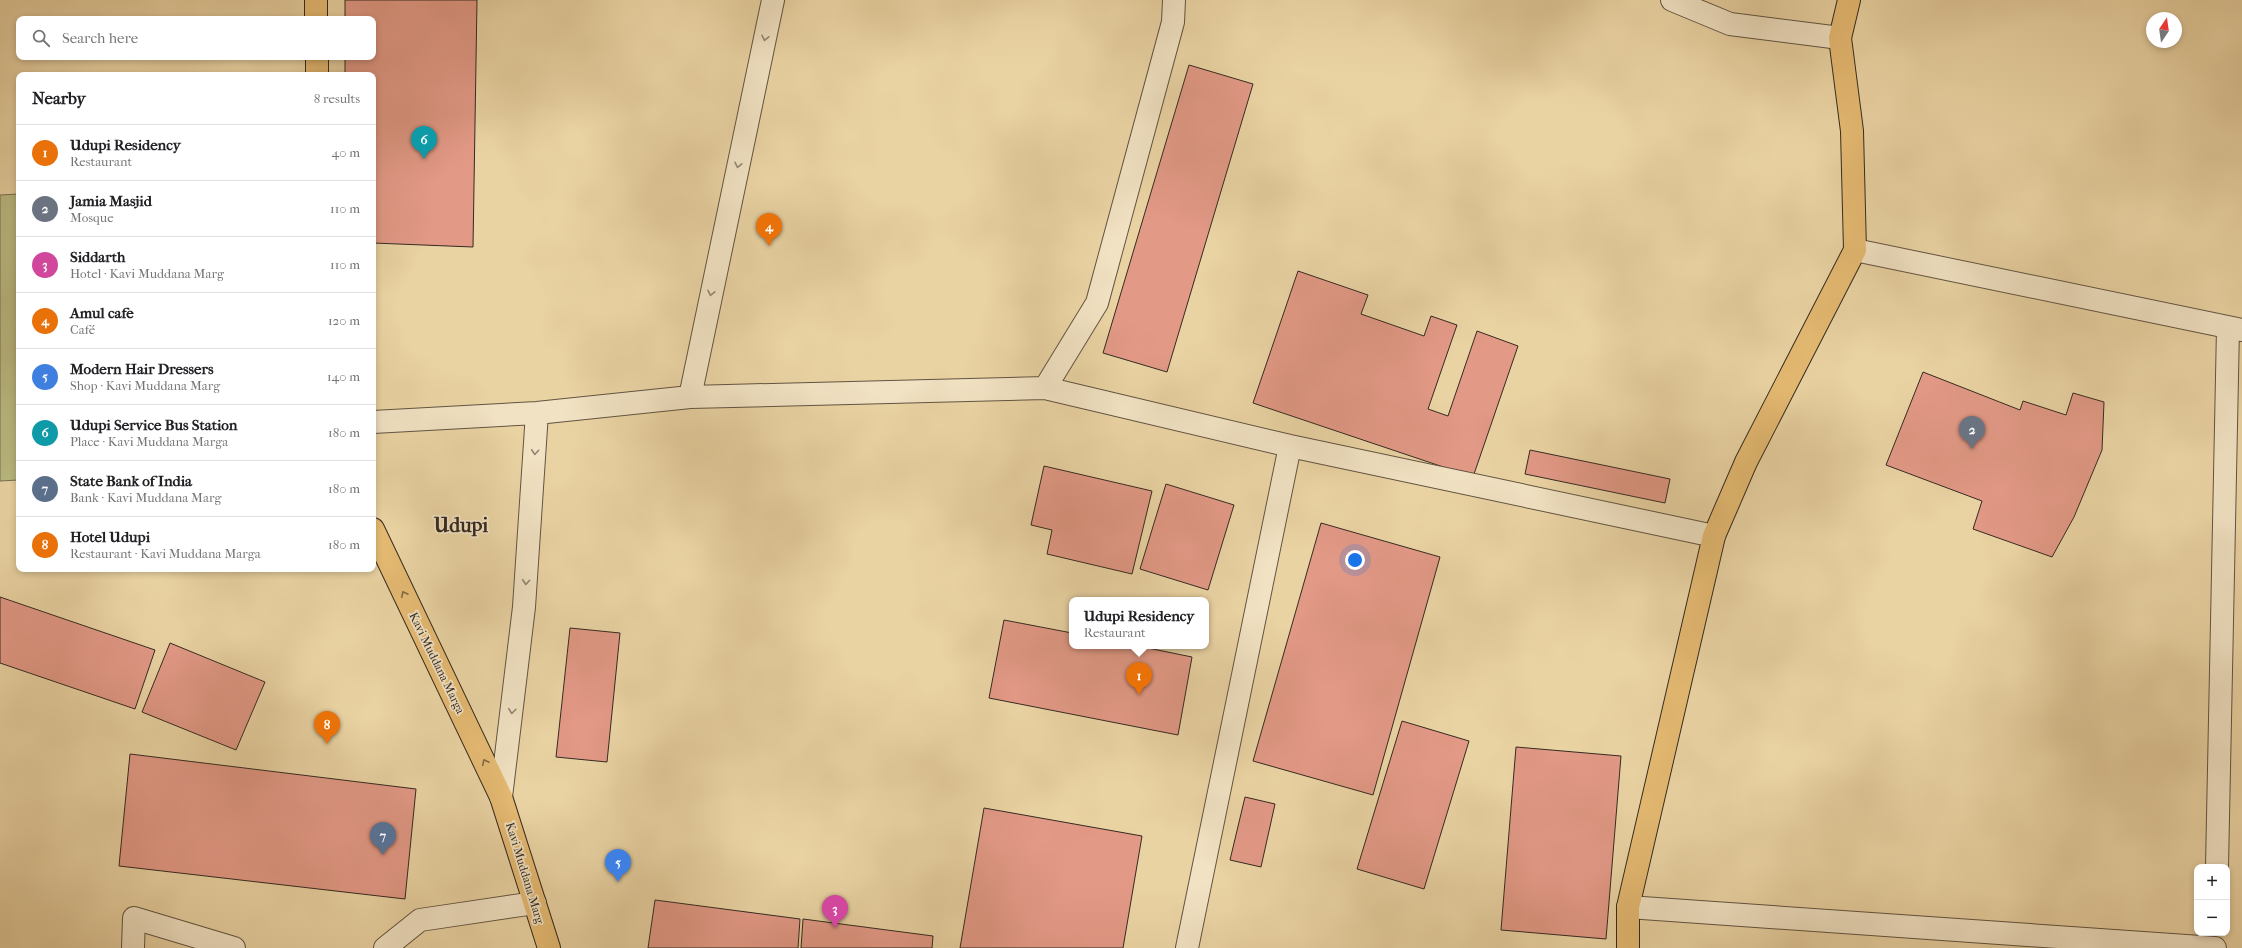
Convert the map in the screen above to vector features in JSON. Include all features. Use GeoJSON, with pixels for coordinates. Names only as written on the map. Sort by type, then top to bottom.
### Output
{"type":"FeatureCollection","features":[{"type":"Feature","properties":{"kind":"main road"},"geometry":{"type":"LineString","coordinates":[[316,0],[316,16]]}},
{"type":"Feature","properties":{"kind":"main road"},"geometry":{"type":"LineString","coordinates":[[1628,948],[1628,907],[1714,536],[1746,462],[1855,250],[1852,131],[1840,38],[1849,0]]}},
{"type":"Feature","properties":{"kind":"main road"},"geometry":{"type":"LineString","coordinates":[[317,60],[317,72]]}},
{"type":"Feature","properties":{"kind":"main road","name":"Kavi Muddana Marga"},"geometry":{"type":"LineString","coordinates":[[376,535],[502,797]]}},
{"type":"Feature","properties":{"kind":"main road","name":"Kavi Muddana Marg"},"geometry":{"type":"LineString","coordinates":[[502,797],[549,948]]}},
{"type":"Feature","properties":{"kind":"street"},"geometry":{"type":"LineString","coordinates":[[690,397],[773,0]]}},
{"type":"Feature","properties":{"kind":"street"},"geometry":{"type":"LineString","coordinates":[[1045,388],[1097,303],[1173,22],[1174,0]]}},
{"type":"Feature","properties":{"kind":"street"},"geometry":{"type":"LineString","coordinates":[[1672,0],[1730,24],[1840,38]]}},
{"type":"Feature","properties":{"kind":"street"},"geometry":{"type":"LineString","coordinates":[[1855,250],[2235,329],[2217,864]]}},
{"type":"Feature","properties":{"kind":"street"},"geometry":{"type":"LineString","coordinates":[[376,422],[538,414],[690,397],[1045,388],[1290,446],[1714,536]]}},
{"type":"Feature","properties":{"kind":"street"},"geometry":{"type":"LineString","coordinates":[[502,797],[524,607],[538,414]]}},
{"type":"Feature","properties":{"kind":"street"},"geometry":{"type":"LineString","coordinates":[[1187,948],[1290,446]]}},
{"type":"Feature","properties":{"kind":"street"},"geometry":{"type":"LineString","coordinates":[[385,948],[420,920],[535,903]]}},
{"type":"Feature","properties":{"kind":"street"},"geometry":{"type":"LineString","coordinates":[[1628,907],[2215,948],[2216,936]]}},
{"type":"Feature","properties":{"kind":"street"},"geometry":{"type":"LineString","coordinates":[[133,948],[134,918],[234,948]]}},
{"type":"Feature","properties":{"kind":"green space"},"geometry":{"type":"Polygon","coordinates":[[[16,194],[16,480],[0,481],[0,195],[16,194]]]}},
{"type":"Feature","properties":{"kind":"building"},"geometry":{"type":"Polygon","coordinates":[[[345,0],[477,0],[473,247],[376,243],[376,72],[345,72],[345,60],[376,60],[376,16],[345,16],[345,0]]]}},
{"type":"Feature","properties":{"kind":"building"},"geometry":{"type":"Polygon","coordinates":[[[1189,65],[1253,84],[1167,372],[1103,353],[1189,65]]]}},
{"type":"Feature","properties":{"kind":"building"},"geometry":{"type":"Polygon","coordinates":[[[1298,271],[1368,295],[1361,314],[1424,336],[1431,316],[1457,325],[1428,409],[1448,416],[1477,331],[1518,346],[1473,477],[1253,403],[1298,271]]]}},
{"type":"Feature","properties":{"kind":"building"},"geometry":{"type":"Polygon","coordinates":[[[1923,372],[2020,410],[2023,401],[2066,415],[2073,393],[2104,402],[2102,450],[2074,517],[2052,557],[1973,529],[1982,501],[1886,465],[1923,372]]]}},
{"type":"Feature","properties":{"kind":"building"},"geometry":{"type":"Polygon","coordinates":[[[1530,450],[1670,479],[1665,503],[1525,474],[1530,450]]]}},
{"type":"Feature","properties":{"kind":"building"},"geometry":{"type":"Polygon","coordinates":[[[1044,466],[1152,491],[1132,574],[1047,554],[1052,530],[1031,525],[1044,466]]]}},
{"type":"Feature","properties":{"kind":"building"},"geometry":{"type":"Polygon","coordinates":[[[1166,484],[1234,505],[1208,590],[1140,569],[1166,484]]]}},
{"type":"Feature","properties":{"kind":"building"},"geometry":{"type":"Polygon","coordinates":[[[1321,523],[1440,557],[1373,795],[1253,761],[1321,523]]]}},
{"type":"Feature","properties":{"kind":"building"},"geometry":{"type":"Polygon","coordinates":[[[0,597],[155,650],[135,709],[0,663],[0,597]]]}},
{"type":"Feature","properties":{"kind":"building"},"geometry":{"type":"Polygon","coordinates":[[[1004,620],[1069,632],[1069,649],[1153,649],[1192,657],[1178,735],[989,698],[1004,620]]]}},
{"type":"Feature","properties":{"kind":"building"},"geometry":{"type":"Polygon","coordinates":[[[570,628],[620,633],[607,762],[556,757],[570,628]]]}},
{"type":"Feature","properties":{"kind":"building"},"geometry":{"type":"Polygon","coordinates":[[[170,643],[265,682],[236,750],[142,712],[170,643]]]}},
{"type":"Feature","properties":{"kind":"building"},"geometry":{"type":"Polygon","coordinates":[[[1402,721],[1469,741],[1424,889],[1357,869],[1402,721]]]}},
{"type":"Feature","properties":{"kind":"building"},"geometry":{"type":"Polygon","coordinates":[[[1516,747],[1621,756],[1606,939],[1501,930],[1516,747]]]}},
{"type":"Feature","properties":{"kind":"building"},"geometry":{"type":"Polygon","coordinates":[[[130,754],[416,789],[405,899],[119,866],[130,754]]]}},
{"type":"Feature","properties":{"kind":"building"},"geometry":{"type":"Polygon","coordinates":[[[1245,797],[1275,804],[1261,867],[1230,860],[1245,797]]]}},
{"type":"Feature","properties":{"kind":"building"},"geometry":{"type":"Polygon","coordinates":[[[984,808],[1142,836],[1123,948],[960,948],[984,808]]]}},
{"type":"Feature","properties":{"kind":"building"},"geometry":{"type":"Polygon","coordinates":[[[655,900],[800,919],[798,948],[648,948],[655,900]]]}},
{"type":"Feature","properties":{"kind":"building"},"geometry":{"type":"Polygon","coordinates":[[[803,919],[933,936],[932,948],[801,948],[803,919]]]}},
{"type":"Feature","properties":{"kind":"place","name":"Udupi Service Bus Station"},"geometry":{"type":"Point","coordinates":[424,159]}},
{"type":"Feature","properties":{"kind":"place","name":"Amul cafe"},"geometry":{"type":"Point","coordinates":[769,246]}},
{"type":"Feature","properties":{"kind":"place","name":"Jamia Masjid"},"geometry":{"type":"Point","coordinates":[1972,449]}},
{"type":"Feature","properties":{"kind":"place","name":"Udupi Residency"},"geometry":{"type":"Point","coordinates":[1139,695]}},
{"type":"Feature","properties":{"kind":"place","name":"Hotel Udupi"},"geometry":{"type":"Point","coordinates":[327,744]}},
{"type":"Feature","properties":{"kind":"place","name":"State Bank of India"},"geometry":{"type":"Point","coordinates":[383,855]}},
{"type":"Feature","properties":{"kind":"place","name":"Modern Hair Dressers"},"geometry":{"type":"Point","coordinates":[618,882]}},
{"type":"Feature","properties":{"kind":"place","name":"Siddarth"},"geometry":{"type":"Point","coordinates":[835,928]}},
{"type":"Feature","properties":{"kind":"district","name":"Udupi"},"geometry":{"type":"Point","coordinates":[461,525]}}]}
